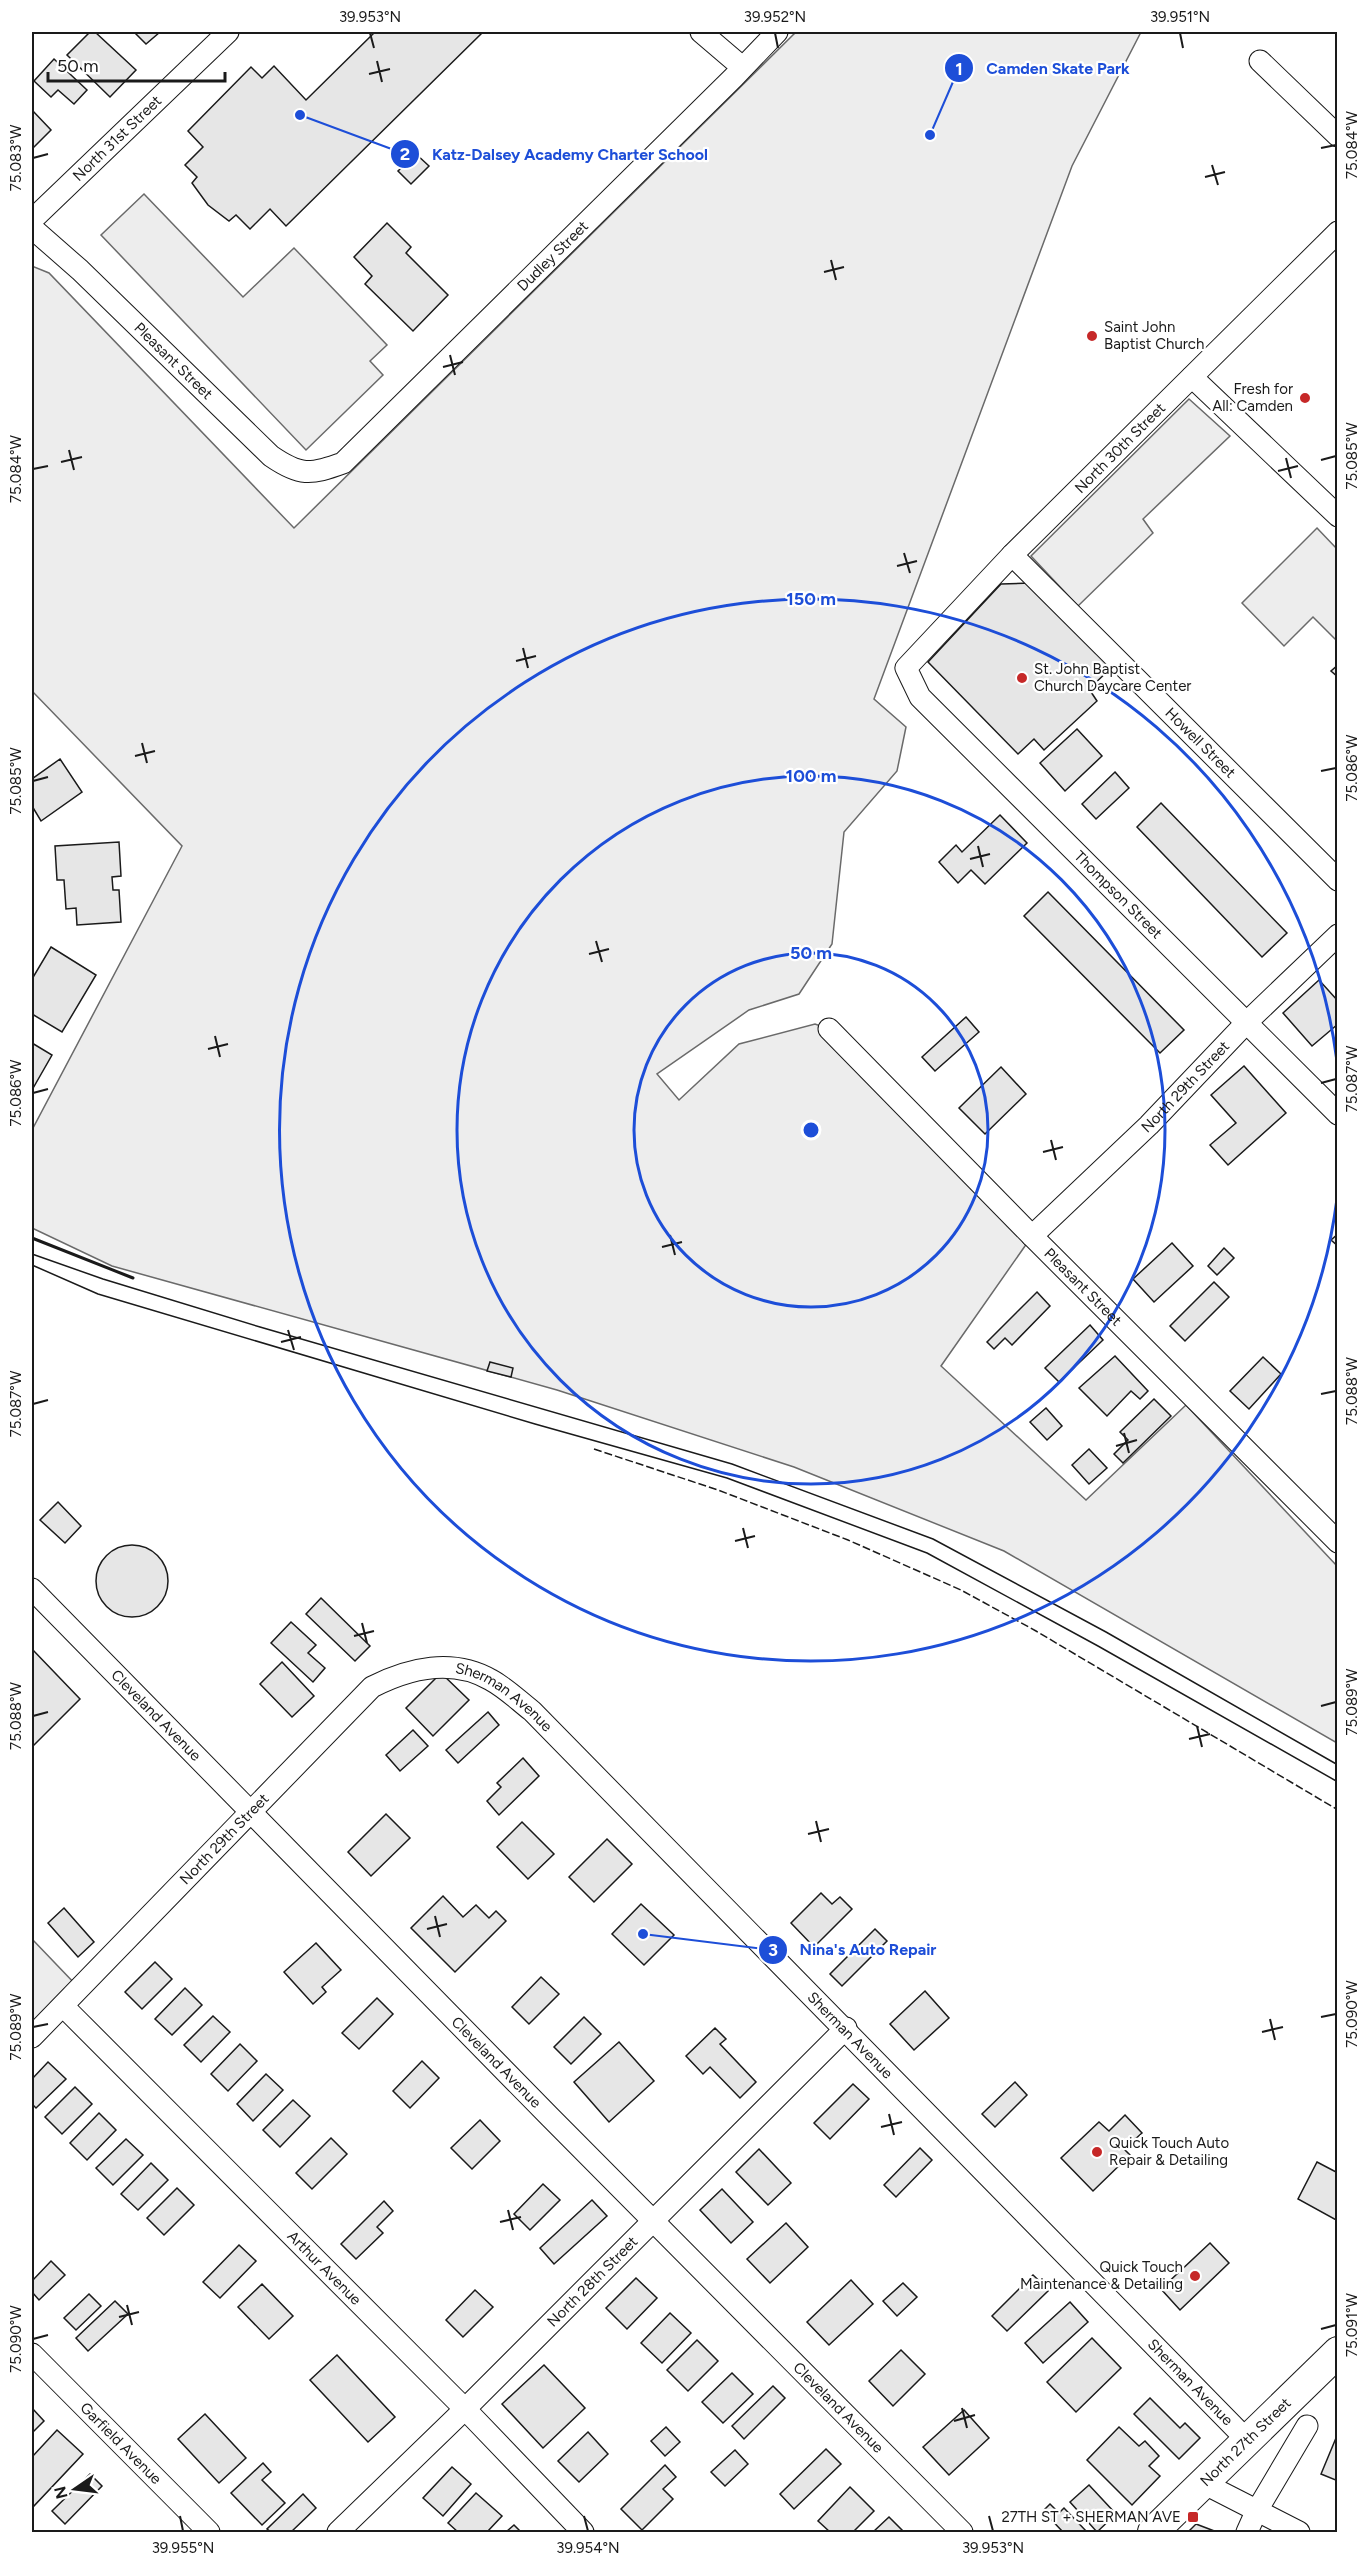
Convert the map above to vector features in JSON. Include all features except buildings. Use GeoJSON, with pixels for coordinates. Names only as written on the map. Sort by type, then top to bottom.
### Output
{"type":"FeatureCollection","features":[{"type":"Feature","properties":{"kind":"main road","name":"North 27th Street"},"geometry":{"type":"LineString","coordinates":[[1153,2532],[1246,2439],[1338,2352]]}},
{"type":"Feature","properties":{"kind":"street","name":"North 31st Street"},"geometry":{"type":"LineString","coordinates":[[32,220],[228,32]]}},
{"type":"Feature","properties":{"kind":"street"},"geometry":{"type":"LineString","coordinates":[[701,32],[742,67]]}},
{"type":"Feature","properties":{"kind":"street","name":"Dudley Street"},"geometry":{"type":"LineString","coordinates":[[322,471],[343,463],[777,32]]}},
{"type":"Feature","properties":{"kind":"street"},"geometry":{"type":"LineString","coordinates":[[1260,61],[1338,136]]}},
{"type":"Feature","properties":{"kind":"street","name":"Pleasant Street"},"geometry":{"type":"LineString","coordinates":[[32,228],[80,270],[271,456],[303,473],[322,471]]}},
{"type":"Feature","properties":{"kind":"street","name":"North 30th Street"},"geometry":{"type":"LineString","coordinates":[[906,668],[1012,555],[1338,232]]}},
{"type":"Feature","properties":{"kind":"street"},"geometry":{"type":"LineString","coordinates":[[1192,377],[1338,516]]}},
{"type":"Feature","properties":{"kind":"street","name":"Howell Street"},"geometry":{"type":"LineString","coordinates":[[1012,555],[1338,880]]}},
{"type":"Feature","properties":{"kind":"street","name":"Thompson Street"},"geometry":{"type":"LineString","coordinates":[[906,668],[920,697],[1338,1114]]}},
{"type":"Feature","properties":{"kind":"street","name":"North 29th Street"},"geometry":{"type":"LineString","coordinates":[[1032,1236],[1149,1125],[1247,1022],[1338,935]]}},
{"type":"Feature","properties":{"kind":"street","name":"Pleasant Street"},"geometry":{"type":"LineString","coordinates":[[829,1029],[1338,1542]]}},
{"type":"Feature","properties":{"kind":"street","name":"Cleveland Avenue"},"geometry":{"type":"LineString","coordinates":[[32,1589],[962,2532]]}},
{"type":"Feature","properties":{"kind":"street","name":"Sherman Avenue"},"geometry":{"type":"LineString","coordinates":[[433,1668],[454,1667],[491,1679],[532,1711],[846,2028],[1246,2439]]}},
{"type":"Feature","properties":{"kind":"street","name":"North 29th Street"},"geometry":{"type":"LineString","coordinates":[[32,2037],[372,1687],[392,1677],[419,1669],[433,1668]]}},
{"type":"Feature","properties":{"kind":"street","name":"Arthur Avenue"},"geometry":{"type":"LineString","coordinates":[[63,2006],[465,2409],[583,2532]]}},
{"type":"Feature","properties":{"kind":"street","name":"North 28th Street"},"geometry":{"type":"LineString","coordinates":[[338,2532],[465,2409],[846,2028]]}},
{"type":"Feature","properties":{"kind":"street","name":"Garfield Avenue"},"geometry":{"type":"LineString","coordinates":[[32,2354],[209,2532]]}},
{"type":"Feature","properties":{"kind":"street"},"geometry":{"type":"LineString","coordinates":[[1247,2532],[1256,2512],[1307,2426]]}},
{"type":"Feature","properties":{"kind":"street"},"geometry":{"type":"LineString","coordinates":[[1203,2483],[1299,2532]]}},
{"type":"Feature","properties":{"kind":"shaded area"},"geometry":{"type":"Polygon","coordinates":[[[796,32],[1141,32],[1072,166],[874,699],[906,727],[897,771],[844,832],[832,944],[799,994],[749,1010],[657,1074],[679,1100],[739,1044],[815,1024],[829,1029],[1032,1236],[941,1366],[1086,1500],[1186,1405],[1337,1566],[1337,1743],[1004,1551],[794,1467],[557,1390],[112,1266],[32,1228],[32,1130],[182,846],[32,691],[32,266],[49,273],[294,528],[796,32]]]}},
{"type":"Feature","properties":{"kind":"shaded area"},"geometry":{"type":"Polygon","coordinates":[[[144,194],[243,297],[294,248],[387,345],[370,361],[383,375],[306,450],[101,235],[144,194]]]}},
{"type":"Feature","properties":{"kind":"shaded area"},"geometry":{"type":"Polygon","coordinates":[[[1189,399],[1230,436],[1143,519],[1153,533],[1078,606],[1031,556],[1189,399]]]}},
{"type":"Feature","properties":{"kind":"shaded area"},"geometry":{"type":"Polygon","coordinates":[[[1317,528],[1337,549],[1337,641],[1313,617],[1284,646],[1242,603],[1317,528]]]}},
{"type":"Feature","properties":{"kind":"shaded area"},"geometry":{"type":"Polygon","coordinates":[[[32,1939],[77,1986],[32,2030],[32,1939]]]}},
{"type":"Feature","properties":{"kind":"tram line"},"geometry":{"type":"LineString","coordinates":[[32,1254],[103,1279],[260,1327],[732,1464],[933,1539],[1106,1632],[1338,1765]]}},
{"type":"Feature","properties":{"kind":"tram line"},"geometry":{"type":"LineString","coordinates":[[32,1265],[98,1294],[535,1424],[727,1478],[927,1553],[1098,1646],[1338,1782]]}},
{"type":"Feature","properties":{"kind":"fence"},"geometry":{"type":"LineString","coordinates":[[594,1449],[718,1490],[848,1540],[961,1590],[1036,1631],[1338,1810]]}},
{"type":"Feature","properties":{"kind":"wall"},"geometry":{"type":"LineString","coordinates":[[32,1238],[133,1278]]}},
{"type":"Feature","properties":{"kind":"place","name":"Katz-Dalsey Academy Charter School"},"geometry":{"type":"Point","coordinates":[300,115]}},
{"type":"Feature","properties":{"kind":"place","name":"Camden Skate Park"},"geometry":{"type":"Point","coordinates":[930,135]}},
{"type":"Feature","properties":{"kind":"place","name":"Saint John Baptist Church"},"geometry":{"type":"Point","coordinates":[1092,336]}},
{"type":"Feature","properties":{"kind":"place","name":"Fresh for All: Camden"},"geometry":{"type":"Point","coordinates":[1305,398]}},
{"type":"Feature","properties":{"kind":"place","name":"St. John Baptist Church Daycare Center"},"geometry":{"type":"Point","coordinates":[1022,678]}},
{"type":"Feature","properties":{"kind":"place","name":"Nina's Auto Repair"},"geometry":{"type":"Point","coordinates":[643,1934]}},
{"type":"Feature","properties":{"kind":"place","name":"Quick Touch Auto Repair & Detailing"},"geometry":{"type":"Point","coordinates":[1097,2152]}},
{"type":"Feature","properties":{"kind":"place","name":"Quick Touch Maintenance & Detailing"},"geometry":{"type":"Point","coordinates":[1195,2276]}},
{"type":"Feature","properties":{"kind":"place","name":"27TH ST + SHERMAN AVE"},"geometry":{"type":"Point","coordinates":[1193,2517]}}]}
